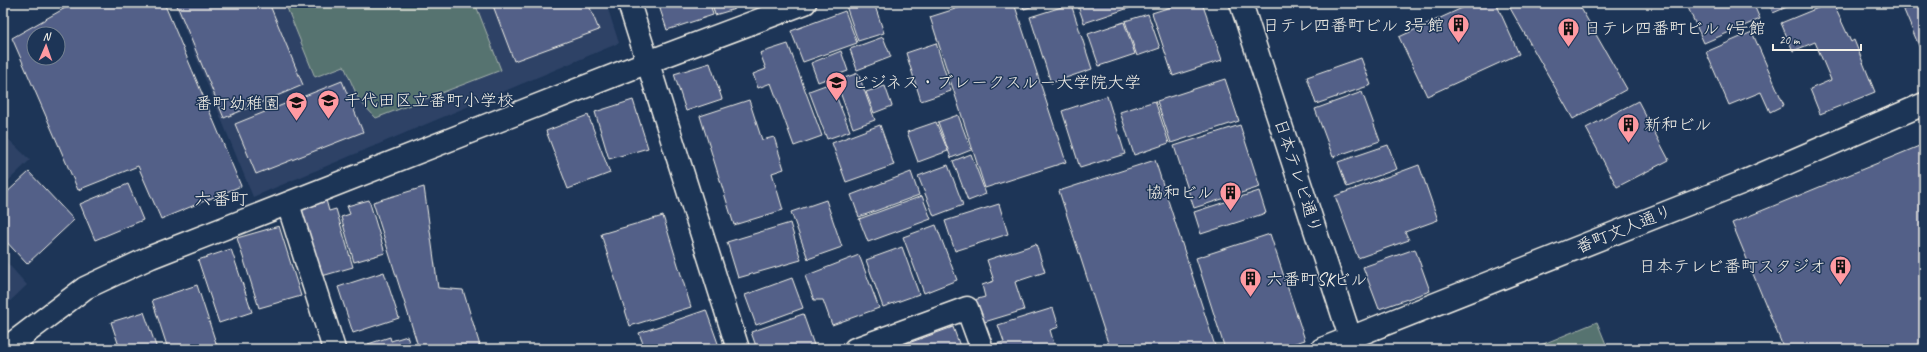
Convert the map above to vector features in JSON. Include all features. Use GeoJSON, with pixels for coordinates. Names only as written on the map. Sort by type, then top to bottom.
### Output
{"type":"FeatureCollection","features":[{"type":"Feature","properties":{"kind":"street"},"geometry":{"type":"LineString","coordinates":[[629,3],[738,349]]}},
{"type":"Feature","properties":{"kind":"street"},"geometry":{"type":"LineString","coordinates":[[5,349],[85,288],[151,257],[648,62],[804,3]]}},
{"type":"Feature","properties":{"kind":"street","name":"日本テレビ通り"},"geometry":{"type":"LineString","coordinates":[[1241,3],[1352,343]]}},
{"type":"Feature","properties":{"kind":"street","name":"番町文人通り"},"geometry":{"type":"LineString","coordinates":[[1322,349],[1352,343],[1741,183],[1924,104]]}},
{"type":"Feature","properties":{"kind":"street"},"geometry":{"type":"LineString","coordinates":[[288,204],[334,349]]}},
{"type":"Feature","properties":{"kind":"street"},"geometry":{"type":"LineString","coordinates":[[855,349],[967,308],[982,349]]}},
{"type":"Feature","properties":{"kind":"shaded area","name":"千代田区立番町小学校"},"geometry":{"type":"Polygon","coordinates":[[[174,3],[606,3],[619,43],[253,197],[174,3]]]}},
{"type":"Feature","properties":{"kind":"shaded area"},"geometry":{"type":"Polygon","coordinates":[[[3,134],[30,160],[3,186],[3,134]]]}},
{"type":"Feature","properties":{"kind":"shaded area"},"geometry":{"type":"Polygon","coordinates":[[[3,258],[27,285],[3,308],[3,258]]]}},
{"type":"Feature","properties":{"kind":"green space"},"geometry":{"type":"Polygon","coordinates":[[[285,3],[475,3],[501,70],[376,118],[359,100],[344,66],[315,77],[285,3]]]}},
{"type":"Feature","properties":{"kind":"green space"},"geometry":{"type":"Polygon","coordinates":[[[1597,322],[1608,349],[1531,349],[1597,322]]]}},
{"type":"Feature","properties":{"kind":"building"},"geometry":{"type":"Polygon","coordinates":[[[74,3],[164,3],[241,186],[161,219],[138,166],[78,190],[12,38],[26,30],[26,66],[66,66],[66,26],[33,26],[74,3]]]}},
{"type":"Feature","properties":{"kind":"building"},"geometry":{"type":"Polygon","coordinates":[[[176,3],[269,3],[303,85],[224,118],[176,3]]]}},
{"type":"Feature","properties":{"kind":"building"},"geometry":{"type":"Polygon","coordinates":[[[492,3],[588,3],[599,30],[514,61],[492,3]]]}},
{"type":"Feature","properties":{"kind":"building"},"geometry":{"type":"Polygon","coordinates":[[[658,3],[710,3],[713,15],[667,30],[658,3]]]}},
{"type":"Feature","properties":{"kind":"building"},"geometry":{"type":"Polygon","coordinates":[[[712,3],[733,3],[735,9],[715,15],[712,3]]]}},
{"type":"Feature","properties":{"kind":"building"},"geometry":{"type":"Polygon","coordinates":[[[845,3],[874,3],[884,33],[858,41],[845,3]]]}},
{"type":"Feature","properties":{"kind":"building"},"geometry":{"type":"Polygon","coordinates":[[[974,3],[1014,3],[1066,162],[985,188],[930,17],[974,3]]]}},
{"type":"Feature","properties":{"kind":"building"},"geometry":{"type":"Polygon","coordinates":[[[1022,3],[1044,3],[1024,9],[1022,3]]]}},
{"type":"Feature","properties":{"kind":"building"},"geometry":{"type":"Polygon","coordinates":[[[1077,3],[1144,3],[1084,23],[1077,3]]]}},
{"type":"Feature","properties":{"kind":"building"},"geometry":{"type":"Polygon","coordinates":[[[1183,3],[1202,3],[1222,60],[1173,76],[1152,13],[1183,3]]]}},
{"type":"Feature","properties":{"kind":"building","name":"日テレ四番町ビル 3号館"},"geometry":{"type":"Polygon","coordinates":[[[1473,3],[1496,3],[1519,54],[1427,96],[1399,37],[1473,3]]]}},
{"type":"Feature","properties":{"kind":"building","name":"日テレ四番町ビル 4号館"},"geometry":{"type":"Polygon","coordinates":[[[1518,3],[1578,3],[1627,89],[1573,119],[1510,8],[1518,3]]]}},
{"type":"Feature","properties":{"kind":"building"},"geometry":{"type":"Polygon","coordinates":[[[1686,3],[1753,3],[1760,19],[1704,43],[1686,3]]]}},
{"type":"Feature","properties":{"kind":"building"},"geometry":{"type":"Polygon","coordinates":[[[1769,3],[1796,3],[1773,13],[1769,3]]]}},
{"type":"Feature","properties":{"kind":"building"},"geometry":{"type":"Polygon","coordinates":[[[1833,3],[1851,42],[1854,40],[1875,92],[1820,114],[1810,89],[1831,80],[1815,42],[1793,51],[1781,23],[1833,3]]]}},
{"type":"Feature","properties":{"kind":"building"},"geometry":{"type":"Polygon","coordinates":[[[1901,3],[1924,3],[1924,58],[1901,3]]]}},
{"type":"Feature","properties":{"kind":"building"},"geometry":{"type":"Polygon","coordinates":[[[1071,4],[1092,69],[1051,83],[1030,17],[1071,4]]]}},
{"type":"Feature","properties":{"kind":"building"},"geometry":{"type":"Polygon","coordinates":[[[845,11],[857,43],[803,62],[791,31],[845,11]]]}},
{"type":"Feature","properties":{"kind":"building"},"geometry":{"type":"Polygon","coordinates":[[[1148,14],[1160,48],[1137,56],[1125,21],[1148,14]]]}},
{"type":"Feature","properties":{"kind":"building"},"geometry":{"type":"Polygon","coordinates":[[[1124,22],[1135,54],[1099,66],[1088,34],[1124,22]]]}},
{"type":"Feature","properties":{"kind":"building"},"geometry":{"type":"Polygon","coordinates":[[[1752,32],[1784,105],[1770,112],[1761,92],[1729,105],[1706,52],[1752,32]]]}},
{"type":"Feature","properties":{"kind":"building"},"geometry":{"type":"Polygon","coordinates":[[[883,37],[891,57],[857,70],[850,49],[883,37]]]}},
{"type":"Feature","properties":{"kind":"building"},"geometry":{"type":"Polygon","coordinates":[[[936,43],[951,91],[921,101],[906,53],[936,43]]]}},
{"type":"Feature","properties":{"kind":"building"},"geometry":{"type":"Polygon","coordinates":[[[788,44],[822,136],[794,146],[771,83],[758,88],[753,74],[766,69],[760,53],[788,44]]]}},
{"type":"Feature","properties":{"kind":"building"},"geometry":{"type":"Polygon","coordinates":[[[841,51],[848,71],[818,82],[811,63],[841,51]]]}},
{"type":"Feature","properties":{"kind":"building"},"geometry":{"type":"Polygon","coordinates":[[[1361,58],[1371,85],[1316,104],[1307,77],[1361,58]]]}},
{"type":"Feature","properties":{"kind":"building"},"geometry":{"type":"Polygon","coordinates":[[[710,63],[722,99],[686,111],[674,74],[710,63]]]}},
{"type":"Feature","properties":{"kind":"building"},"geometry":{"type":"Polygon","coordinates":[[[858,73],[875,120],[853,128],[836,81],[858,73]]]}},
{"type":"Feature","properties":{"kind":"building"},"geometry":{"type":"Polygon","coordinates":[[[1225,79],[1239,121],[1171,143],[1157,101],[1225,79]]]}},
{"type":"Feature","properties":{"kind":"building"},"geometry":{"type":"Polygon","coordinates":[[[342,81],[363,132],[256,174],[235,124],[342,81]]]}},
{"type":"Feature","properties":{"kind":"building"},"geometry":{"type":"Polygon","coordinates":[[[831,83],[850,131],[827,139],[809,91],[831,83]]]}},
{"type":"Feature","properties":{"kind":"building"},"geometry":{"type":"Polygon","coordinates":[[[885,86],[892,106],[874,113],[866,92],[885,86]]]}},
{"type":"Feature","properties":{"kind":"building"},"geometry":{"type":"Polygon","coordinates":[[[1362,92],[1380,141],[1333,157],[1315,109],[1362,92]]]}},
{"type":"Feature","properties":{"kind":"building"},"geometry":{"type":"Polygon","coordinates":[[[1107,96],[1125,154],[1080,168],[1062,111],[1107,96]]]}},
{"type":"Feature","properties":{"kind":"building"},"geometry":{"type":"Polygon","coordinates":[[[633,100],[648,148],[609,159],[595,112],[633,100]]]}},
{"type":"Feature","properties":{"kind":"building"},"geometry":{"type":"Polygon","coordinates":[[[749,100],[762,140],[774,137],[784,169],[772,173],[783,210],[734,225],[700,116],[749,100]]]}},
{"type":"Feature","properties":{"kind":"building"},"geometry":{"type":"Polygon","coordinates":[[[1155,101],[1169,143],[1134,155],[1120,112],[1155,101]]]}},
{"type":"Feature","properties":{"kind":"building","name":"新和ビル"},"geometry":{"type":"Polygon","coordinates":[[[1638,101],[1669,160],[1617,187],[1586,128],[1638,101]]]}},
{"type":"Feature","properties":{"kind":"building"},"geometry":{"type":"Polygon","coordinates":[[[588,115],[610,173],[568,189],[546,131],[588,115]]]}},
{"type":"Feature","properties":{"kind":"building"},"geometry":{"type":"Polygon","coordinates":[[[958,115],[971,150],[951,158],[938,122],[958,115]]]}},
{"type":"Feature","properties":{"kind":"building"},"geometry":{"type":"Polygon","coordinates":[[[936,122],[948,151],[918,162],[907,132],[936,122]]]}},
{"type":"Feature","properties":{"kind":"building"},"geometry":{"type":"Polygon","coordinates":[[[880,125],[894,165],[846,182],[832,143],[880,125]]]}},
{"type":"Feature","properties":{"kind":"building"},"geometry":{"type":"Polygon","coordinates":[[[1240,125],[1260,187],[1194,208],[1174,146],[1240,125]]]}},
{"type":"Feature","properties":{"kind":"building","name":"日本テレビ番町スタジオ"},"geometry":{"type":"Polygon","coordinates":[[[1924,144],[1924,349],[1784,349],[1732,223],[1924,144]]]}},
{"type":"Feature","properties":{"kind":"building"},"geometry":{"type":"Polygon","coordinates":[[[1388,145],[1397,169],[1347,187],[1338,162],[1388,145]]]}},
{"type":"Feature","properties":{"kind":"building"},"geometry":{"type":"Polygon","coordinates":[[[971,154],[986,194],[968,201],[953,161],[971,154]]]}},
{"type":"Feature","properties":{"kind":"building"},"geometry":{"type":"Polygon","coordinates":[[[1155,160],[1216,349],[1110,349],[1059,191],[1155,160]]]}},
{"type":"Feature","properties":{"kind":"building"},"geometry":{"type":"Polygon","coordinates":[[[948,165],[963,205],[934,216],[918,176],[948,165]]]}},
{"type":"Feature","properties":{"kind":"building"},"geometry":{"type":"Polygon","coordinates":[[[1419,165],[1438,220],[1405,232],[1409,240],[1358,258],[1335,196],[1419,165]]]}},
{"type":"Feature","properties":{"kind":"building"},"geometry":{"type":"Polygon","coordinates":[[[29,172],[74,220],[27,264],[3,238],[3,196],[29,172]]]}},
{"type":"Feature","properties":{"kind":"building"},"geometry":{"type":"Polygon","coordinates":[[[911,172],[919,195],[859,217],[851,195],[911,172]]]}},
{"type":"Feature","properties":{"kind":"building"},"geometry":{"type":"Polygon","coordinates":[[[128,184],[143,220],[95,240],[80,204],[128,184]]]}},
{"type":"Feature","properties":{"kind":"building"},"geometry":{"type":"Polygon","coordinates":[[[424,187],[438,288],[463,290],[481,349],[419,349],[373,202],[424,187]]]}},
{"type":"Feature","properties":{"kind":"building","name":"協和ビル"},"geometry":{"type":"Polygon","coordinates":[[[1259,191],[1266,213],[1201,234],[1194,212],[1259,191]]]}},
{"type":"Feature","properties":{"kind":"building"},"geometry":{"type":"Polygon","coordinates":[[[922,196],[931,219],[868,242],[859,219],[922,196]]]}},
{"type":"Feature","properties":{"kind":"building"},"geometry":{"type":"Polygon","coordinates":[[[326,200],[329,211],[336,209],[353,267],[322,276],[301,207],[326,200]]]}},
{"type":"Feature","properties":{"kind":"building"},"geometry":{"type":"Polygon","coordinates":[[[369,200],[385,253],[354,262],[341,217],[350,214],[347,206],[369,200]]]}},
{"type":"Feature","properties":{"kind":"building"},"geometry":{"type":"Polygon","coordinates":[[[826,200],[842,247],[808,259],[791,212],[826,200]]]}},
{"type":"Feature","properties":{"kind":"building"},"geometry":{"type":"Polygon","coordinates":[[[999,204],[1008,234],[955,251],[945,221],[999,204]]]}},
{"type":"Feature","properties":{"kind":"building"},"geometry":{"type":"Polygon","coordinates":[[[663,216],[691,307],[630,326],[601,234],[663,216]]]}},
{"type":"Feature","properties":{"kind":"building"},"geometry":{"type":"Polygon","coordinates":[[[790,223],[801,260],[738,278],[727,242],[790,223]]]}},
{"type":"Feature","properties":{"kind":"building"},"geometry":{"type":"Polygon","coordinates":[[[936,225],[957,280],[924,293],[903,237],[936,225]]]}},
{"type":"Feature","properties":{"kind":"building"},"geometry":{"type":"Polygon","coordinates":[[[279,226],[301,296],[259,308],[237,238],[279,226]]]}},
{"type":"Feature","properties":{"kind":"building","name":"六番町SKビル"},"geometry":{"type":"Polygon","coordinates":[[[1270,234],[1305,340],[1276,349],[1225,349],[1196,258],[1270,234]]]}},
{"type":"Feature","properties":{"kind":"building"},"geometry":{"type":"Polygon","coordinates":[[[1036,244],[1045,272],[1015,282],[1024,310],[981,323],[974,300],[985,297],[982,285],[994,281],[987,260],[1036,244]]]}},
{"type":"Feature","properties":{"kind":"building"},"geometry":{"type":"Polygon","coordinates":[[[902,247],[919,294],[883,307],[866,260],[902,247]]]}},
{"type":"Feature","properties":{"kind":"building"},"geometry":{"type":"Polygon","coordinates":[[[231,249],[252,312],[219,323],[198,260],[231,249]]]}},
{"type":"Feature","properties":{"kind":"building"},"geometry":{"type":"Polygon","coordinates":[[[1415,249],[1430,291],[1379,309],[1363,267],[1415,249]]]}},
{"type":"Feature","properties":{"kind":"building"},"geometry":{"type":"Polygon","coordinates":[[[859,255],[879,308],[832,325],[823,300],[814,300],[805,276],[859,255]]]}},
{"type":"Feature","properties":{"kind":"building"},"geometry":{"type":"Polygon","coordinates":[[[384,272],[399,318],[353,333],[338,287],[384,272]]]}},
{"type":"Feature","properties":{"kind":"building"},"geometry":{"type":"Polygon","coordinates":[[[792,278],[803,308],[756,325],[745,295],[792,278]]]}},
{"type":"Feature","properties":{"kind":"building"},"geometry":{"type":"Polygon","coordinates":[[[197,285],[218,349],[168,349],[152,300],[197,285]]]}},
{"type":"Feature","properties":{"kind":"building"},"geometry":{"type":"Polygon","coordinates":[[[1053,308],[1059,327],[1050,330],[1055,347],[1050,349],[996,349],[994,344],[1004,342],[998,325],[1053,308]]]}},
{"type":"Feature","properties":{"kind":"building"},"geometry":{"type":"Polygon","coordinates":[[[706,310],[720,349],[645,349],[639,333],[706,310]]]}},
{"type":"Feature","properties":{"kind":"building"},"geometry":{"type":"Polygon","coordinates":[[[144,312],[157,349],[120,349],[111,322],[144,312]]]}},
{"type":"Feature","properties":{"kind":"building"},"geometry":{"type":"Polygon","coordinates":[[[803,314],[815,348],[757,349],[751,332],[803,314]]]}},
{"type":"Feature","properties":{"kind":"building"},"geometry":{"type":"Polygon","coordinates":[[[953,327],[961,349],[892,349],[953,327]]]}},
{"type":"Feature","properties":{"kind":"building"},"geometry":{"type":"Polygon","coordinates":[[[407,336],[411,349],[370,349],[368,344],[390,337],[391,341],[407,336]]]}},
{"type":"Feature","properties":{"kind":"place","name":"日テレ四番町ビル 3号館"},"geometry":{"type":"Point","coordinates":[1459,44]}},
{"type":"Feature","properties":{"kind":"place","name":"日テレ四番町ビル 4号館"},"geometry":{"type":"Point","coordinates":[1568,48]}},
{"type":"Feature","properties":{"kind":"place","name":"ビジネス・ブレークスルー大学院大学"},"geometry":{"type":"Point","coordinates":[837,102]}},
{"type":"Feature","properties":{"kind":"place","name":"千代田区立番町小学校"},"geometry":{"type":"Point","coordinates":[329,120]}},
{"type":"Feature","properties":{"kind":"place","name":"番町幼稚園"},"geometry":{"type":"Point","coordinates":[296,122]}},
{"type":"Feature","properties":{"kind":"place","name":"新和ビル"},"geometry":{"type":"Point","coordinates":[1628,144]}},
{"type":"Feature","properties":{"kind":"place","name":"協和ビル"},"geometry":{"type":"Point","coordinates":[1230,212]}},
{"type":"Feature","properties":{"kind":"place","name":"日本テレビ番町スタジオ"},"geometry":{"type":"Point","coordinates":[1841,286]}},
{"type":"Feature","properties":{"kind":"place","name":"六番町SKビル"},"geometry":{"type":"Point","coordinates":[1250,298]}},
{"type":"Feature","properties":{"kind":"district","name":"六番町"},"geometry":{"type":"Point","coordinates":[221,199]}}]}
